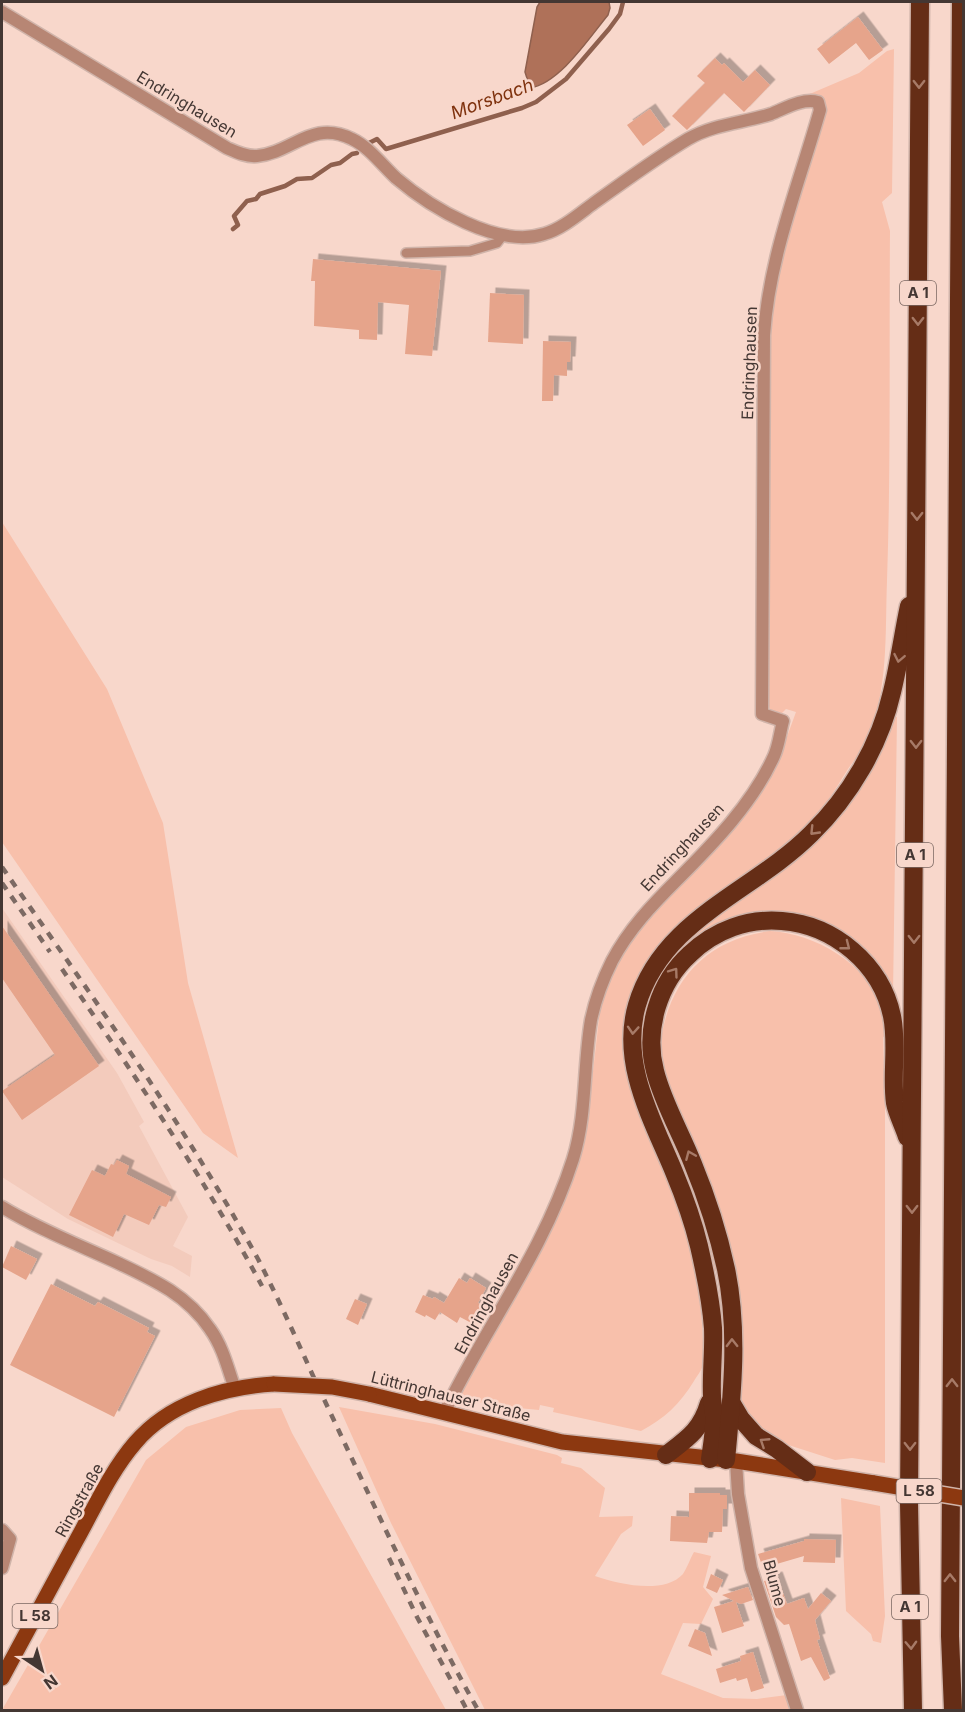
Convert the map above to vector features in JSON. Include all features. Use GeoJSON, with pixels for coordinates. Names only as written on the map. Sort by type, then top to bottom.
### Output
{"type":"FeatureCollection","features":[{"type":"Feature","properties":{"kind":"highway","name":"A 1"},"geometry":{"type":"LineString","coordinates":[[913,1710],[909,1503],[920,2]]}},
{"type":"Feature","properties":{"kind":"highway","name":"A 1"},"geometry":{"type":"LineString","coordinates":[[953,1710],[950,1636],[961,2]]}},
{"type":"Feature","properties":{"kind":"highway"},"geometry":{"type":"LineString","coordinates":[[957,537],[963,566]]}},
{"type":"Feature","properties":{"kind":"highway"},"geometry":{"type":"LineString","coordinates":[[724,1460],[712,1396],[713,1326],[705,1272],[687,1205],[637,1079],[632,1047],[634,1014],[648,976],[676,938],[708,911],[768,870],[806,839],[830,815],[857,776],[881,729],[892,693],[917,560]]}},
{"type":"Feature","properties":{"kind":"highway"},"geometry":{"type":"LineString","coordinates":[[724,1460],[731,1402],[732,1326],[729,1285],[703,1187],[661,1091],[652,1058],[652,1032],[657,1005],[674,971],[703,942],[726,929],[750,922],[771,920],[799,923],[820,930],[842,942],[867,966],[887,1000],[893,1025],[895,1104],[912,1150]]}},
{"type":"Feature","properties":{"kind":"highway"},"geometry":{"type":"LineString","coordinates":[[953,1060],[963,1029]]}},
{"type":"Feature","properties":{"kind":"highway"},"geometry":{"type":"LineString","coordinates":[[666,1455],[698,1430],[712,1396]]}},
{"type":"Feature","properties":{"kind":"highway"},"geometry":{"type":"LineString","coordinates":[[731,1402],[741,1419],[756,1436],[807,1472]]}},
{"type":"Feature","properties":{"kind":"main road","name":"Lüttringhauser Straße"},"geometry":{"type":"LineString","coordinates":[[235,1389],[274,1384],[322,1386],[369,1394],[562,1442],[724,1460],[963,1498]]}},
{"type":"Feature","properties":{"kind":"main road","name":"Ringstraße"},"geometry":{"type":"LineString","coordinates":[[2,1678],[106,1487],[136,1442],[173,1412],[201,1399],[235,1389]]}},
{"type":"Feature","properties":{"kind":"street","name":"Endringhausen"},"geometry":{"type":"LineString","coordinates":[[2,12],[227,148],[243,155],[257,156],[309,135],[324,132],[341,135],[354,140],[409,189],[439,209],[514,238],[544,234],[567,222],[666,153],[696,135],[722,125],[769,114],[796,104],[812,100],[818,102],[820,110],[776,257],[765,320],[761,696],[762,714],[783,721],[775,754],[764,775],[734,818],[717,839],[638,920],[611,964],[591,1020],[582,1124],[563,1189],[549,1222],[444,1413]]}},
{"type":"Feature","properties":{"kind":"street"},"geometry":{"type":"LineString","coordinates":[[2,1207],[27,1221],[150,1278],[177,1294],[192,1307],[211,1330],[225,1359],[235,1389]]}},
{"type":"Feature","properties":{"kind":"street","name":"Blume"},"geometry":{"type":"LineString","coordinates":[[724,1460],[738,1494],[751,1568],[797,1710]]}},
{"type":"Feature","properties":{"kind":"street"},"geometry":{"type":"LineString","coordinates":[[2,1530],[10,1539],[2,1568]]}},
{"type":"Feature","properties":{"kind":"lane"},"geometry":{"type":"LineString","coordinates":[[406,253],[470,251],[497,243],[503,235]]}},
{"type":"Feature","properties":{"kind":"shaded area"},"geometry":{"type":"Polygon","coordinates":[[[540,2],[609,2],[610,8],[608,15],[563,69],[552,78],[530,88],[525,72],[537,7],[540,2]]]}},
{"type":"Feature","properties":{"kind":"shaded area"},"geometry":{"type":"Polygon","coordinates":[[[894,49],[892,193],[882,202],[890,231],[889,493],[886,642],[879,703],[866,741],[823,808],[805,829],[780,850],[699,907],[675,928],[654,952],[637,980],[626,1013],[625,1063],[631,1087],[638,1111],[680,1210],[692,1257],[702,1318],[702,1366],[677,1404],[664,1416],[641,1431],[553,1412],[554,1408],[540,1405],[539,1410],[496,1406],[461,1398],[463,1386],[543,1246],[568,1190],[587,1124],[600,1010],[615,967],[639,929],[764,785],[777,764],[796,712],[786,709],[782,713],[771,711],[764,685],[770,299],[801,181],[827,109],[822,97],[805,96],[859,73],[887,51],[894,49]]]}},
{"type":"Feature","properties":{"kind":"shaded area"},"geometry":{"type":"Polygon","coordinates":[[[2,522],[107,689],[163,823],[188,983],[238,1158],[203,1133],[2,842],[2,522]]]}},
{"type":"Feature","properties":{"kind":"shaded area"},"geometry":{"type":"Polygon","coordinates":[[[893,716],[897,717],[893,995],[804,917],[771,912],[750,914],[712,929],[647,1017],[719,1270],[711,1272],[645,1081],[639,1036],[650,988],[673,952],[715,915],[788,863],[893,716]]]}},
{"type":"Feature","properties":{"kind":"shaded area"},"geometry":{"type":"Polygon","coordinates":[[[2,908],[117,1073],[144,1122],[139,1126],[188,1217],[173,1246],[192,1256],[190,1277],[172,1266],[151,1259],[68,1219],[2,1177],[2,908]]]}},
{"type":"Feature","properties":{"kind":"shaded area"},"geometry":{"type":"Polygon","coordinates":[[[770,931],[804,938],[837,953],[851,964],[874,992],[888,1035],[883,1037],[885,1463],[852,1458],[835,1460],[773,1440],[755,1427],[743,1405],[740,1392],[738,1323],[659,1056],[662,1031],[669,1009],[690,971],[705,957],[724,945],[745,936],[770,931]]]}},
{"type":"Feature","properties":{"kind":"shaded area"},"geometry":{"type":"Polygon","coordinates":[[[339,1407],[435,1424],[557,1455],[562,1458],[561,1463],[581,1468],[605,1488],[599,1517],[633,1516],[632,1526],[621,1534],[595,1576],[616,1582],[653,1586],[675,1580],[683,1574],[694,1552],[711,1556],[703,1587],[713,1599],[701,1624],[683,1623],[661,1674],[723,1698],[757,1699],[787,1695],[792,1710],[485,1710],[391,1523],[339,1407]]]}},
{"type":"Feature","properties":{"kind":"shaded area"},"geometry":{"type":"Polygon","coordinates":[[[281,1408],[292,1433],[446,1710],[2,1710],[146,1460],[186,1427],[240,1410],[281,1408]]]}},
{"type":"Feature","properties":{"kind":"shaded area"},"geometry":{"type":"Polygon","coordinates":[[[841,1498],[880,1506],[885,1616],[881,1643],[873,1641],[871,1634],[846,1611],[841,1498]]]}},
{"type":"Feature","properties":{"kind":"building"},"geometry":{"type":"Polygon","coordinates":[[[858,17],[883,50],[869,60],[856,43],[829,64],[817,49],[858,17]]]}},
{"type":"Feature","properties":{"kind":"building"},"geometry":{"type":"Polygon","coordinates":[[[715,58],[722,65],[724,63],[743,82],[755,70],[770,85],[744,112],[724,93],[687,130],[672,116],[705,83],[697,76],[715,58]]]}},
{"type":"Feature","properties":{"kind":"building"},"geometry":{"type":"Polygon","coordinates":[[[650,109],[665,130],[643,146],[627,125],[650,109]]]}},
{"type":"Feature","properties":{"kind":"building"},"geometry":{"type":"Polygon","coordinates":[[[313,259],[441,271],[432,356],[405,354],[409,305],[378,302],[377,340],[359,339],[359,330],[314,326],[315,281],[311,281],[313,259]]]}},
{"type":"Feature","properties":{"kind":"building"},"geometry":{"type":"Polygon","coordinates":[[[490,293],[524,295],[523,344],[488,342],[490,293]]]}},
{"type":"Feature","properties":{"kind":"building"},"geometry":{"type":"Polygon","coordinates":[[[543,341],[571,342],[567,376],[554,375],[553,401],[542,401],[543,341]]]}},
{"type":"Feature","properties":{"kind":"building"},"geometry":{"type":"Polygon","coordinates":[[[2,926],[99,1066],[22,1120],[2,1091],[55,1055],[2,978],[2,926]]]}},
{"type":"Feature","properties":{"kind":"building"},"geometry":{"type":"Polygon","coordinates":[[[117,1160],[129,1166],[126,1174],[171,1197],[166,1207],[159,1205],[149,1225],[124,1214],[113,1237],[69,1215],[92,1170],[105,1176],[111,1164],[114,1165],[117,1160]]]}},
{"type":"Feature","properties":{"kind":"building"},"geometry":{"type":"Polygon","coordinates":[[[11,1246],[37,1259],[26,1280],[2,1267],[11,1246]]]}},
{"type":"Feature","properties":{"kind":"building"},"geometry":{"type":"Polygon","coordinates":[[[459,1278],[467,1283],[470,1278],[486,1288],[478,1303],[487,1308],[477,1326],[460,1317],[457,1323],[440,1312],[435,1320],[415,1312],[423,1295],[433,1299],[434,1297],[444,1303],[459,1278]]]}},
{"type":"Feature","properties":{"kind":"building"},"geometry":{"type":"Polygon","coordinates":[[[51,1284],[95,1306],[98,1302],[149,1328],[147,1332],[155,1336],[114,1417],[10,1365],[51,1284]]]}},
{"type":"Feature","properties":{"kind":"building"},"geometry":{"type":"Polygon","coordinates":[[[355,1299],[367,1304],[358,1325],[346,1319],[355,1299]]]}},
{"type":"Feature","properties":{"kind":"building"},"geometry":{"type":"Polygon","coordinates":[[[689,1493],[727,1495],[727,1509],[723,1509],[722,1532],[709,1532],[707,1543],[670,1541],[671,1516],[689,1517],[689,1493]]]}},
{"type":"Feature","properties":{"kind":"building"},"geometry":{"type":"Polygon","coordinates":[[[804,1539],[836,1540],[835,1563],[803,1562],[804,1556],[763,1568],[758,1554],[804,1541],[804,1539]]]}},
{"type":"Feature","properties":{"kind":"building"},"geometry":{"type":"Polygon","coordinates":[[[711,1574],[723,1580],[717,1593],[706,1588],[711,1574]]]}},
{"type":"Feature","properties":{"kind":"building"},"geometry":{"type":"Polygon","coordinates":[[[777,1577],[787,1604],[804,1598],[808,1609],[821,1593],[831,1601],[815,1620],[820,1639],[817,1640],[830,1678],[824,1681],[811,1657],[801,1661],[789,1624],[784,1625],[776,1617],[764,1581],[777,1577]]]}},
{"type":"Feature","properties":{"kind":"building"},"geometry":{"type":"Polygon","coordinates":[[[748,1587],[753,1600],[741,1604],[736,1602],[744,1626],[722,1633],[714,1607],[734,1601],[722,1595],[748,1587]]]}},
{"type":"Feature","properties":{"kind":"building"},"geometry":{"type":"Polygon","coordinates":[[[695,1629],[705,1633],[712,1656],[688,1646],[695,1629]]]}},
{"type":"Feature","properties":{"kind":"building"},"geometry":{"type":"Polygon","coordinates":[[[753,1652],[764,1688],[751,1692],[747,1678],[737,1681],[736,1678],[720,1683],[716,1669],[741,1661],[740,1656],[753,1652]]]}},
{"type":"Feature","properties":{"kind":"waterway","name":"Morsbach"},"geometry":{"type":"LineString","coordinates":[[369,143],[377,139],[386,149],[536,102],[566,79],[609,29],[620,14],[623,2]]}},
{"type":"Feature","properties":{"kind":"waterway","name":"Morsbach"},"geometry":{"type":"LineString","coordinates":[[233,229],[238,225],[234,216],[247,201],[297,179],[312,178],[331,165],[340,163],[357,153]]}},
{"type":"Feature","properties":{"kind":"railway"},"geometry":{"type":"LineString","coordinates":[[2,867],[168,1109],[258,1259],[393,1546],[478,1710]]}},
{"type":"Feature","properties":{"kind":"railway"},"geometry":{"type":"LineString","coordinates":[[2,883],[50,952]]}},
{"type":"Feature","properties":{"kind":"railway"},"geometry":{"type":"LineString","coordinates":[[62,969],[192,1165],[262,1286]]}},
{"type":"Feature","properties":{"kind":"railway"},"geometry":{"type":"LineString","coordinates":[[389,1558],[417,1617],[467,1710]]}}]}
